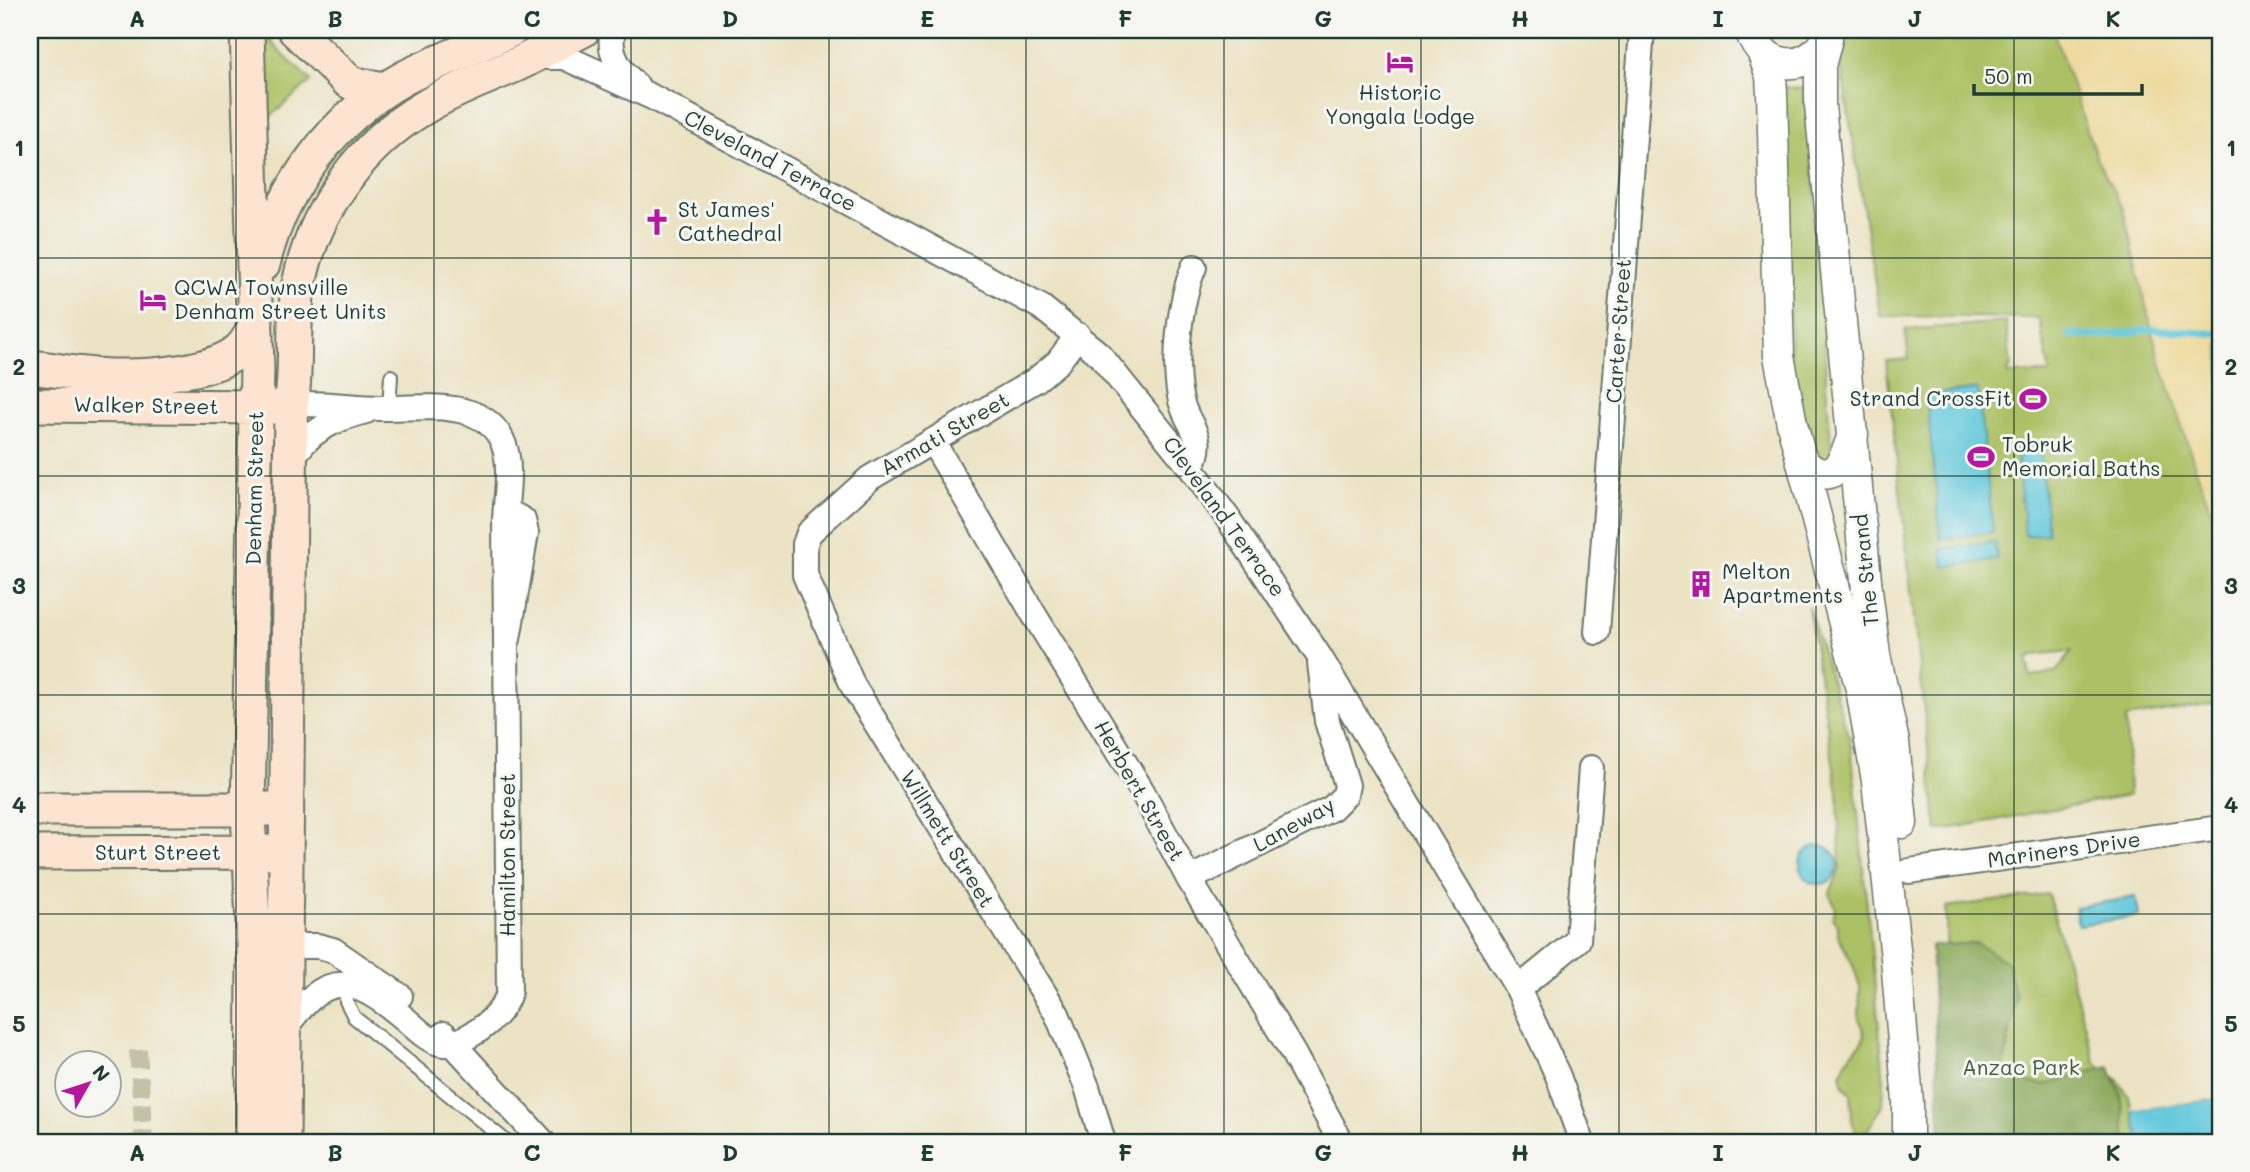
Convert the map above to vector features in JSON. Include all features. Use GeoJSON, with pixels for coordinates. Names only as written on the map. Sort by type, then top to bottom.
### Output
{"type":"FeatureCollection","features":[{"type":"Feature","properties":{"kind":"main road","name":"Denham Street"},"geometry":{"type":"LineString","coordinates":[[247,30],[256,319],[249,853],[285,1028],[283,1142]]}},
{"type":"Feature","properties":{"kind":"main road"},"geometry":{"type":"LineString","coordinates":[[295,30],[348,81],[386,89]]}},
{"type":"Feature","properties":{"kind":"main road"},"geometry":{"type":"LineString","coordinates":[[256,319],[267,251],[278,218],[306,168],[333,133],[386,89],[431,65],[512,30]]}},
{"type":"Feature","properties":{"kind":"main road","name":"Denham Street"},"geometry":{"type":"LineString","coordinates":[[253,1142],[270,946],[286,850],[296,300],[306,259],[318,225],[335,193],[366,155],[402,122],[454,92],[583,30]]}},
{"type":"Feature","properties":{"kind":"main road","name":"Walker Street"},"geometry":{"type":"LineString","coordinates":[[30,367],[121,376],[197,368],[238,351],[248,341],[256,319]]}},
{"type":"Feature","properties":{"kind":"main road"},"geometry":{"type":"LineString","coordinates":[[121,376],[194,386],[256,388]]}},
{"type":"Feature","properties":{"kind":"main road","name":"Walker Street"},"geometry":{"type":"LineString","coordinates":[[30,405],[256,388],[295,403]]}},
{"type":"Feature","properties":{"kind":"main road","name":"Sturt Street"},"geometry":{"type":"LineString","coordinates":[[30,809],[286,809]]}},
{"type":"Feature","properties":{"kind":"main road","name":"Sturt Street"},"geometry":{"type":"LineString","coordinates":[[30,853],[249,853],[286,850]]}},
{"type":"Feature","properties":{"kind":"street","name":"Cleveland Terrace"},"geometry":{"type":"LineString","coordinates":[[613,30],[611,46],[619,67],[636,86],[652,97]]}},
{"type":"Feature","properties":{"kind":"street","name":"Carter Street"},"geometry":{"type":"LineString","coordinates":[[1597,632],[1642,30]]}},
{"type":"Feature","properties":{"kind":"street"},"geometry":{"type":"LineString","coordinates":[[1756,42],[1785,63],[1797,62],[1809,59],[1820,50],[1828,34]]}},
{"type":"Feature","properties":{"kind":"street","name":"The Strand"},"geometry":{"type":"LineString","coordinates":[[1828,34],[1820,66],[1820,105],[1871,620],[1894,742],[1899,872],[1915,988],[1908,1142]]}},
{"type":"Feature","properties":{"kind":"street","name":"The Strand"},"geometry":{"type":"LineString","coordinates":[[1756,42],[1771,76],[1779,356],[1785,393],[1861,689],[1877,781],[1899,872]]}},
{"type":"Feature","properties":{"kind":"street","name":"Cleveland Terrace"},"geometry":{"type":"LineString","coordinates":[[522,61],[543,56],[564,57],[652,97],[1041,307],[1078,335],[1117,374],[1241,536],[1319,656],[1518,989],[1558,1076],[1582,1142]]}},
{"type":"Feature","properties":{"kind":"street"},"geometry":{"type":"LineString","coordinates":[[1191,468],[1197,454],[1198,442],[1195,429],[1181,402],[1178,375],[1181,310],[1185,288],[1194,267]]}},
{"type":"Feature","properties":{"kind":"street","name":"Armati Street"},"geometry":{"type":"LineString","coordinates":[[809,533],[870,478],[1048,372],[1078,335]]}},
{"type":"Feature","properties":{"kind":"street","name":"Walker Street"},"geometry":{"type":"LineString","coordinates":[[295,403],[385,408],[452,408],[472,414],[492,425]]}},
{"type":"Feature","properties":{"kind":"street","name":"Walker Street"},"geometry":{"type":"LineString","coordinates":[[291,461],[299,447],[314,432],[349,415],[385,408]]}},
{"type":"Feature","properties":{"kind":"street","name":"Hamilton Street"},"geometry":{"type":"LineString","coordinates":[[453,1043],[473,1034],[498,1014],[509,993],[506,455],[492,425]]}},
{"type":"Feature","properties":{"kind":"street"},"geometry":{"type":"LineString","coordinates":[[1800,454],[1805,465],[1813,472],[1821,474],[1835,470],[1844,459],[1853,434]]}},
{"type":"Feature","properties":{"kind":"street","name":"Herbert Street"},"geometry":{"type":"LineString","coordinates":[[933,442],[1142,791],[1189,879],[1293,1053],[1341,1142]]}},
{"type":"Feature","properties":{"kind":"street","name":"Willmett Street"},"geometry":{"type":"LineString","coordinates":[[809,533],[805,544],[805,575],[853,686],[1057,1014],[1087,1087],[1103,1142]]}},
{"type":"Feature","properties":{"kind":"street","name":"Laneway"},"geometry":{"type":"LineString","coordinates":[[1189,879],[1332,808],[1345,795],[1346,779],[1326,721],[1319,656]]}},
{"type":"Feature","properties":{"kind":"street"},"geometry":{"type":"LineString","coordinates":[[1518,989],[1578,940],[1591,768]]}},
{"type":"Feature","properties":{"kind":"street","name":"Mariners Drive"},"geometry":{"type":"LineString","coordinates":[[1899,872],[2220,828]]}},
{"type":"Feature","properties":{"kind":"street"},"geometry":{"type":"LineString","coordinates":[[270,946],[324,947],[350,974],[421,1012],[453,1043],[543,1142]]}},
{"type":"Feature","properties":{"kind":"street"},"geometry":{"type":"LineString","coordinates":[[285,1028],[310,998],[350,974]]}},
{"type":"Feature","properties":{"kind":"lane"},"geometry":{"type":"LineString","coordinates":[[385,408],[391,376]]}},
{"type":"Feature","properties":{"kind":"lane"},"geometry":{"type":"LineString","coordinates":[[350,974],[346,1001],[354,1017],[507,1142]]}},
{"type":"Feature","properties":{"kind":"green space"},"geometry":{"type":"Polygon","coordinates":[[[262,30],[279,51],[311,81],[264,122],[262,30]]]}},
{"type":"Feature","properties":{"kind":"green space"},"geometry":{"type":"Polygon","coordinates":[[[1843,30],[2053,30],[2097,159],[2123,208],[2156,347],[2220,535],[2220,703],[2126,718],[2129,795],[1937,831],[1886,361],[1909,359],[1905,330],[2006,322],[2011,366],[2007,374],[2050,373],[2039,318],[1880,316],[1839,52],[1843,30]],[[2072,651],[2032,655],[2027,658],[2030,676],[2055,673],[2072,651]]]}},
{"type":"Feature","properties":{"kind":"green space"},"geometry":{"type":"Polygon","coordinates":[[[1782,87],[1804,89],[1822,254],[1826,384],[1832,455],[1827,461],[1813,459],[1791,366],[1782,87]]]}},
{"type":"Feature","properties":{"kind":"green space"},"geometry":{"type":"Polygon","coordinates":[[[1808,606],[1851,744],[1880,1038],[1883,1105],[1860,1142],[1852,1122],[1851,1095],[1841,1074],[1846,1061],[1863,1040],[1864,1033],[1859,1020],[1860,987],[1833,918],[1835,909],[1830,893],[1840,869],[1838,794],[1808,606]]]}},
{"type":"Feature","properties":{"kind":"green space","name":"Anzac Park"},"geometry":{"type":"Polygon","coordinates":[[[2048,894],[2095,1062],[2117,1079],[2129,1097],[2140,1142],[1948,1142],[1946,907],[2048,894]]]}},
{"type":"Feature","properties":{"kind":"green space"},"geometry":{"type":"Polygon","coordinates":[[[1976,943],[2008,963],[2016,999],[2002,1078],[2044,1085],[2109,1066],[2121,1094],[2126,1142],[1941,1142],[1931,946],[1976,943]]]}},
{"type":"Feature","properties":{"kind":"sand"},"geometry":{"type":"Polygon","coordinates":[[[2053,30],[2216,30],[2220,48],[2220,535],[2156,347],[2123,208],[2097,159],[2053,30]]]}},
{"type":"Feature","properties":{"kind":"water"},"geometry":{"type":"Polygon","coordinates":[[[1978,389],[1993,532],[1941,539],[1926,395],[1978,389]]]}},
{"type":"Feature","properties":{"kind":"water"},"geometry":{"type":"Polygon","coordinates":[[[2039,444],[2048,534],[2025,536],[2016,446],[2039,444]]]}},
{"type":"Feature","properties":{"kind":"water"},"geometry":{"type":"Polygon","coordinates":[[[1995,542],[1997,560],[1944,567],[1942,549],[1995,542]]]}},
{"type":"Feature","properties":{"kind":"water"},"geometry":{"type":"Polygon","coordinates":[[[1819,846],[1833,851],[1838,865],[1833,879],[1819,884],[1805,879],[1800,865],[1805,851],[1819,846]]]}},
{"type":"Feature","properties":{"kind":"water"},"geometry":{"type":"Polygon","coordinates":[[[2136,897],[2139,916],[2078,925],[2075,907],[2136,897]]]}},
{"type":"Feature","properties":{"kind":"water"},"geometry":{"type":"Polygon","coordinates":[[[2220,1098],[2220,1142],[2140,1142],[2132,1110],[2220,1098]]]}},
{"type":"Feature","properties":{"kind":"pier"},"geometry":{"type":"Polygon","coordinates":[[[2220,1095],[2220,1098],[2132,1110],[2131,1107],[2220,1095]]]}},
{"type":"Feature","properties":{"kind":"waterway"},"geometry":{"type":"LineString","coordinates":[[2069,335],[2095,336],[2156,329],[2220,334]]}},
{"type":"Feature","properties":{"kind":"tunnel"},"geometry":{"type":"LineString","coordinates":[[138,1050],[144,1142]]}},
{"type":"Feature","properties":{"kind":"place","name":"Historic Yongala Lodge"},"geometry":{"type":"Point","coordinates":[1400,62]}},
{"type":"Feature","properties":{"kind":"place","name":"St James' Cathedral"},"geometry":{"type":"Point","coordinates":[657,222]}},
{"type":"Feature","properties":{"kind":"place","name":"QCWA Townsville Denham Street Units"},"geometry":{"type":"Point","coordinates":[153,300]}},
{"type":"Feature","properties":{"kind":"place","name":"Strand CrossFit"},"geometry":{"type":"Point","coordinates":[2033,399]}},
{"type":"Feature","properties":{"kind":"place","name":"Tobruk Memorial Baths"},"geometry":{"type":"Point","coordinates":[1981,457]}},
{"type":"Feature","properties":{"kind":"place","name":"Melton Apartments"},"geometry":{"type":"Point","coordinates":[1701,584]}}]}
